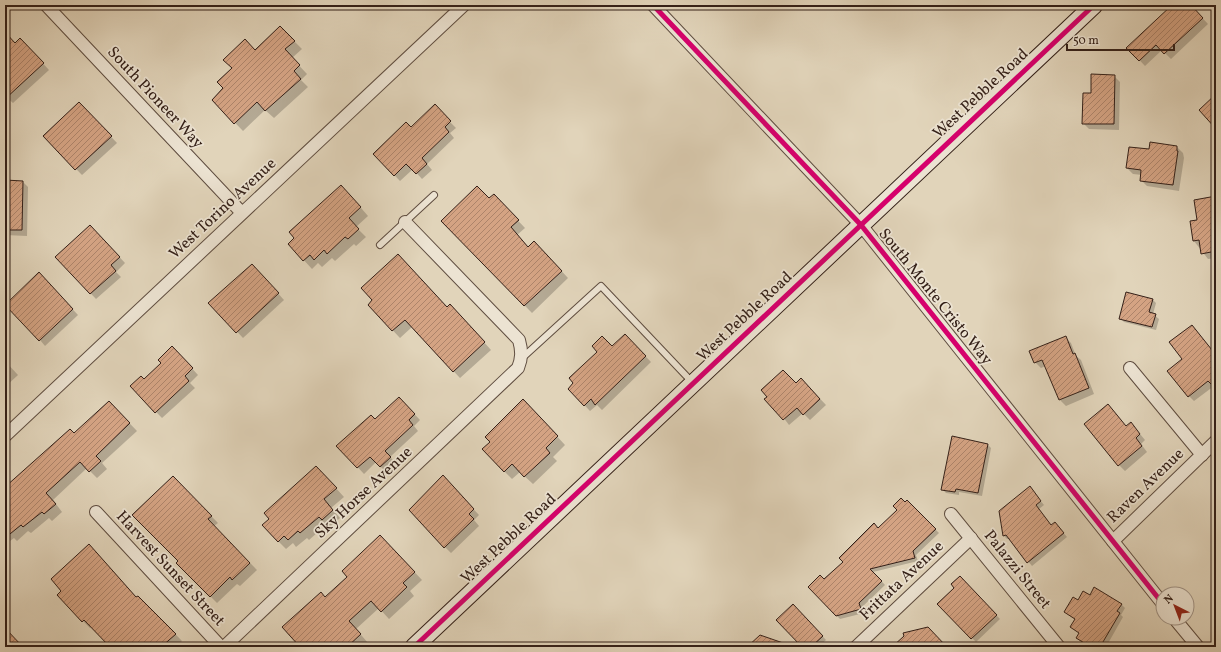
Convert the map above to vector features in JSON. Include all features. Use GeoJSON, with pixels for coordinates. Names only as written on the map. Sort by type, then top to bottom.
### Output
{"type":"FeatureCollection","features":[{"type":"Feature","properties":{"kind":"street","name":"South Pioneer Way"},"geometry":{"type":"LineString","coordinates":[[46,5],[242,213]]}},
{"type":"Feature","properties":{"kind":"street","name":"West Torino Avenue"},"geometry":{"type":"LineString","coordinates":[[5,436],[464,5]]}},
{"type":"Feature","properties":{"kind":"street","name":"South Monte Cristo Way"},"geometry":{"type":"LineString","coordinates":[[653,5],[861,225],[1155,594]]}},
{"type":"Feature","properties":{"kind":"street","name":"West Pebble Road"},"geometry":{"type":"LineString","coordinates":[[414,647],[1094,5]]}},
{"type":"Feature","properties":{"kind":"street"},"geometry":{"type":"LineString","coordinates":[[405,222],[519,340],[522,350],[521,360]]}},
{"type":"Feature","properties":{"kind":"street","name":"Sky Horse Avenue"},"geometry":{"type":"LineString","coordinates":[[223,647],[511,376],[518,368],[521,360]]}},
{"type":"Feature","properties":{"kind":"street","name":"Raven Avenue"},"geometry":{"type":"LineString","coordinates":[[1130,368],[1202,455]]}},
{"type":"Feature","properties":{"kind":"street","name":"Raven Avenue"},"geometry":{"type":"LineString","coordinates":[[1112,541],[1216,441]]}},
{"type":"Feature","properties":{"kind":"street","name":"Harvest Sunset Street"},"geometry":{"type":"LineString","coordinates":[[96,512],[223,647]]}},
{"type":"Feature","properties":{"kind":"street","name":"Palazzi Street"},"geometry":{"type":"LineString","coordinates":[[951,514],[1059,647]]}},
{"type":"Feature","properties":{"kind":"street","name":"Frittata Avenue"},"geometry":{"type":"LineString","coordinates":[[856,647],[971,538]]}},
{"type":"Feature","properties":{"kind":"street"},"geometry":{"type":"LineString","coordinates":[[1181,626],[1198,647]]}},
{"type":"Feature","properties":{"kind":"lane"},"geometry":{"type":"LineString","coordinates":[[380,245],[434,195]]}},
{"type":"Feature","properties":{"kind":"lane"},"geometry":{"type":"LineString","coordinates":[[521,360],[601,286],[694,383]]}},
{"type":"Feature","properties":{"kind":"building"},"geometry":{"type":"Polygon","coordinates":[[[1172,5],[1191,5],[1203,18],[1164,54],[1156,45],[1139,61],[1126,48],[1172,5]]]}},
{"type":"Feature","properties":{"kind":"building"},"geometry":{"type":"Polygon","coordinates":[[[280,26],[295,41],[285,49],[300,65],[294,71],[301,79],[265,111],[257,102],[234,124],[212,100],[223,88],[217,82],[232,68],[223,60],[245,39],[255,50],[280,26]]]}},
{"type":"Feature","properties":{"kind":"building"},"geometry":{"type":"Polygon","coordinates":[[[5,32],[15,43],[20,38],[44,63],[5,99],[5,32]]]}},
{"type":"Feature","properties":{"kind":"building"},"geometry":{"type":"Polygon","coordinates":[[[1091,74],[1115,75],[1114,124],[1082,124],[1083,93],[1091,93],[1091,74]]]}},
{"type":"Feature","properties":{"kind":"building"},"geometry":{"type":"Polygon","coordinates":[[[1216,94],[1216,129],[1199,110],[1216,94]]]}},
{"type":"Feature","properties":{"kind":"building"},"geometry":{"type":"Polygon","coordinates":[[[79,102],[112,136],[75,170],[43,136],[79,102]]]}},
{"type":"Feature","properties":{"kind":"building"},"geometry":{"type":"Polygon","coordinates":[[[435,104],[451,121],[445,127],[449,132],[422,158],[427,164],[416,174],[406,164],[394,176],[373,154],[406,122],[411,127],[435,104]]]}},
{"type":"Feature","properties":{"kind":"building"},"geometry":{"type":"Polygon","coordinates":[[[1150,142],[1177,146],[1178,151],[1173,185],[1140,181],[1141,170],[1126,168],[1129,147],[1149,149],[1150,142]]]}},
{"type":"Feature","properties":{"kind":"building"},"geometry":{"type":"Polygon","coordinates":[[[5,180],[23,181],[22,230],[5,230],[5,180]]]}},
{"type":"Feature","properties":{"kind":"building"},"geometry":{"type":"Polygon","coordinates":[[[341,185],[361,207],[349,218],[359,229],[348,239],[345,237],[327,254],[324,250],[314,260],[310,255],[303,261],[288,244],[294,238],[289,232],[341,185]]]}},
{"type":"Feature","properties":{"kind":"building"},"geometry":{"type":"Polygon","coordinates":[[[477,186],[489,198],[494,194],[519,220],[511,227],[528,247],[534,241],[562,271],[524,306],[441,221],[477,186]]]}},
{"type":"Feature","properties":{"kind":"building"},"geometry":{"type":"Polygon","coordinates":[[[1216,196],[1216,251],[1201,254],[1199,240],[1193,241],[1190,221],[1197,220],[1194,200],[1216,196]]]}},
{"type":"Feature","properties":{"kind":"building"},"geometry":{"type":"Polygon","coordinates":[[[90,225],[120,257],[111,265],[116,271],[90,294],[55,257],[90,225]]]}},
{"type":"Feature","properties":{"kind":"building"},"geometry":{"type":"Polygon","coordinates":[[[398,254],[447,307],[450,304],[485,342],[453,372],[405,320],[392,331],[368,305],[372,300],[361,288],[398,254]]]}},
{"type":"Feature","properties":{"kind":"building"},"geometry":{"type":"Polygon","coordinates":[[[252,264],[279,293],[236,333],[208,303],[252,264]]]}},
{"type":"Feature","properties":{"kind":"building"},"geometry":{"type":"Polygon","coordinates":[[[39,272],[73,309],[39,341],[5,305],[39,272]]]}},
{"type":"Feature","properties":{"kind":"building"},"geometry":{"type":"Polygon","coordinates":[[[1126,292],[1153,299],[1149,312],[1156,314],[1152,327],[1119,319],[1126,292]]]}},
{"type":"Feature","properties":{"kind":"building"},"geometry":{"type":"Polygon","coordinates":[[[1192,325],[1216,355],[1216,389],[1208,381],[1188,397],[1167,371],[1182,359],[1169,342],[1192,325]]]}},
{"type":"Feature","properties":{"kind":"building"},"geometry":{"type":"Polygon","coordinates":[[[625,334],[646,356],[595,405],[591,399],[584,406],[568,389],[573,383],[569,378],[597,352],[592,346],[602,336],[612,346],[625,334]]]}},
{"type":"Feature","properties":{"kind":"building"},"geometry":{"type":"Polygon","coordinates":[[[1066,336],[1073,354],[1075,353],[1089,388],[1059,400],[1042,360],[1034,363],[1029,351],[1066,336]]]}},
{"type":"Feature","properties":{"kind":"building"},"geometry":{"type":"Polygon","coordinates":[[[172,346],[193,368],[185,376],[189,381],[155,413],[130,386],[141,376],[144,379],[161,363],[158,360],[172,346]]]}},
{"type":"Feature","properties":{"kind":"building"},"geometry":{"type":"Polygon","coordinates":[[[783,370],[796,383],[801,378],[820,399],[803,415],[797,408],[783,420],[764,399],[767,397],[761,390],[783,370]]]}},
{"type":"Feature","properties":{"kind":"building"},"geometry":{"type":"Polygon","coordinates":[[[399,397],[415,414],[409,420],[413,425],[385,451],[391,457],[380,467],[370,457],[357,468],[336,446],[371,415],[375,419],[399,397]]]}},
{"type":"Feature","properties":{"kind":"building"},"geometry":{"type":"Polygon","coordinates":[[[523,399],[558,436],[546,448],[550,453],[524,477],[512,464],[504,472],[482,449],[490,442],[485,437],[523,399]]]}},
{"type":"Feature","properties":{"kind":"building"},"geometry":{"type":"Polygon","coordinates":[[[109,401],[130,423],[96,456],[101,461],[89,472],[80,462],[46,493],[56,504],[44,514],[42,512],[23,527],[21,525],[5,538],[5,487],[70,429],[74,433],[109,401]]]}},
{"type":"Feature","properties":{"kind":"building"},"geometry":{"type":"Polygon","coordinates":[[[1108,404],[1126,426],[1131,422],[1140,434],[1136,438],[1142,446],[1118,466],[1084,424],[1108,404]]]}},
{"type":"Feature","properties":{"kind":"building"},"geometry":{"type":"Polygon","coordinates":[[[952,436],[988,444],[978,493],[956,489],[955,492],[941,490],[952,436]]]}},
{"type":"Feature","properties":{"kind":"building"},"geometry":{"type":"Polygon","coordinates":[[[316,466],[337,488],[324,499],[333,510],[322,520],[319,517],[300,533],[298,531],[288,540],[284,536],[278,542],[262,525],[269,519],[264,513],[316,466]]]}},
{"type":"Feature","properties":{"kind":"building"},"geometry":{"type":"Polygon","coordinates":[[[443,475],[474,509],[469,514],[474,519],[444,548],[409,510],[443,475]]]}},
{"type":"Feature","properties":{"kind":"building"},"geometry":{"type":"Polygon","coordinates":[[[173,476],[212,516],[208,519],[250,563],[232,580],[230,577],[210,597],[176,563],[178,561],[132,515],[173,476]]]}},
{"type":"Feature","properties":{"kind":"building"},"geometry":{"type":"Polygon","coordinates":[[[1030,486],[1041,501],[1036,505],[1051,525],[1055,522],[1064,533],[1027,563],[1006,535],[1003,536],[999,511],[1030,486]]]}},
{"type":"Feature","properties":{"kind":"building"},"geometry":{"type":"Polygon","coordinates":[[[901,498],[905,502],[907,500],[936,529],[913,551],[915,558],[870,569],[882,581],[859,603],[861,609],[836,616],[808,587],[820,575],[824,579],[843,562],[839,558],[874,523],[878,528],[897,510],[893,506],[901,498]]]}},
{"type":"Feature","properties":{"kind":"building"},"geometry":{"type":"Polygon","coordinates":[[[380,535],[415,572],[403,583],[407,587],[381,612],[371,601],[349,621],[361,634],[347,647],[300,647],[282,627],[321,592],[325,597],[347,577],[342,571],[380,535]]]}},
{"type":"Feature","properties":{"kind":"building"},"geometry":{"type":"Polygon","coordinates":[[[89,544],[136,597],[138,596],[176,634],[161,647],[110,647],[84,620],[82,622],[57,595],[61,591],[51,579],[89,544]]]}},
{"type":"Feature","properties":{"kind":"building"},"geometry":{"type":"Polygon","coordinates":[[[960,576],[997,615],[971,639],[937,604],[954,588],[951,584],[960,576]]]}},
{"type":"Feature","properties":{"kind":"building"},"geometry":{"type":"Polygon","coordinates":[[[1094,587],[1122,604],[1117,611],[1120,613],[1100,647],[1091,647],[1076,638],[1079,633],[1070,627],[1075,619],[1064,612],[1073,597],[1078,600],[1083,591],[1090,595],[1094,587]]]}},
{"type":"Feature","properties":{"kind":"building"},"geometry":{"type":"Polygon","coordinates":[[[793,604],[823,636],[811,647],[802,647],[776,620],[793,604]]]}},
{"type":"Feature","properties":{"kind":"building"},"geometry":{"type":"Polygon","coordinates":[[[928,627],[947,647],[892,647],[904,636],[903,633],[928,627]]]}},
{"type":"Feature","properties":{"kind":"building"},"geometry":{"type":"Polygon","coordinates":[[[5,628],[23,647],[5,647],[5,628]]]}},
{"type":"Feature","properties":{"kind":"building"},"geometry":{"type":"Polygon","coordinates":[[[760,635],[789,645],[788,647],[747,647],[760,635]]]}},
{"type":"Feature","properties":{"kind":"cycle path"},"geometry":{"type":"LineString","coordinates":[[653,5],[861,225],[1155,594]]}},
{"type":"Feature","properties":{"kind":"cycle path"},"geometry":{"type":"LineString","coordinates":[[414,647],[1094,5]]}}]}
